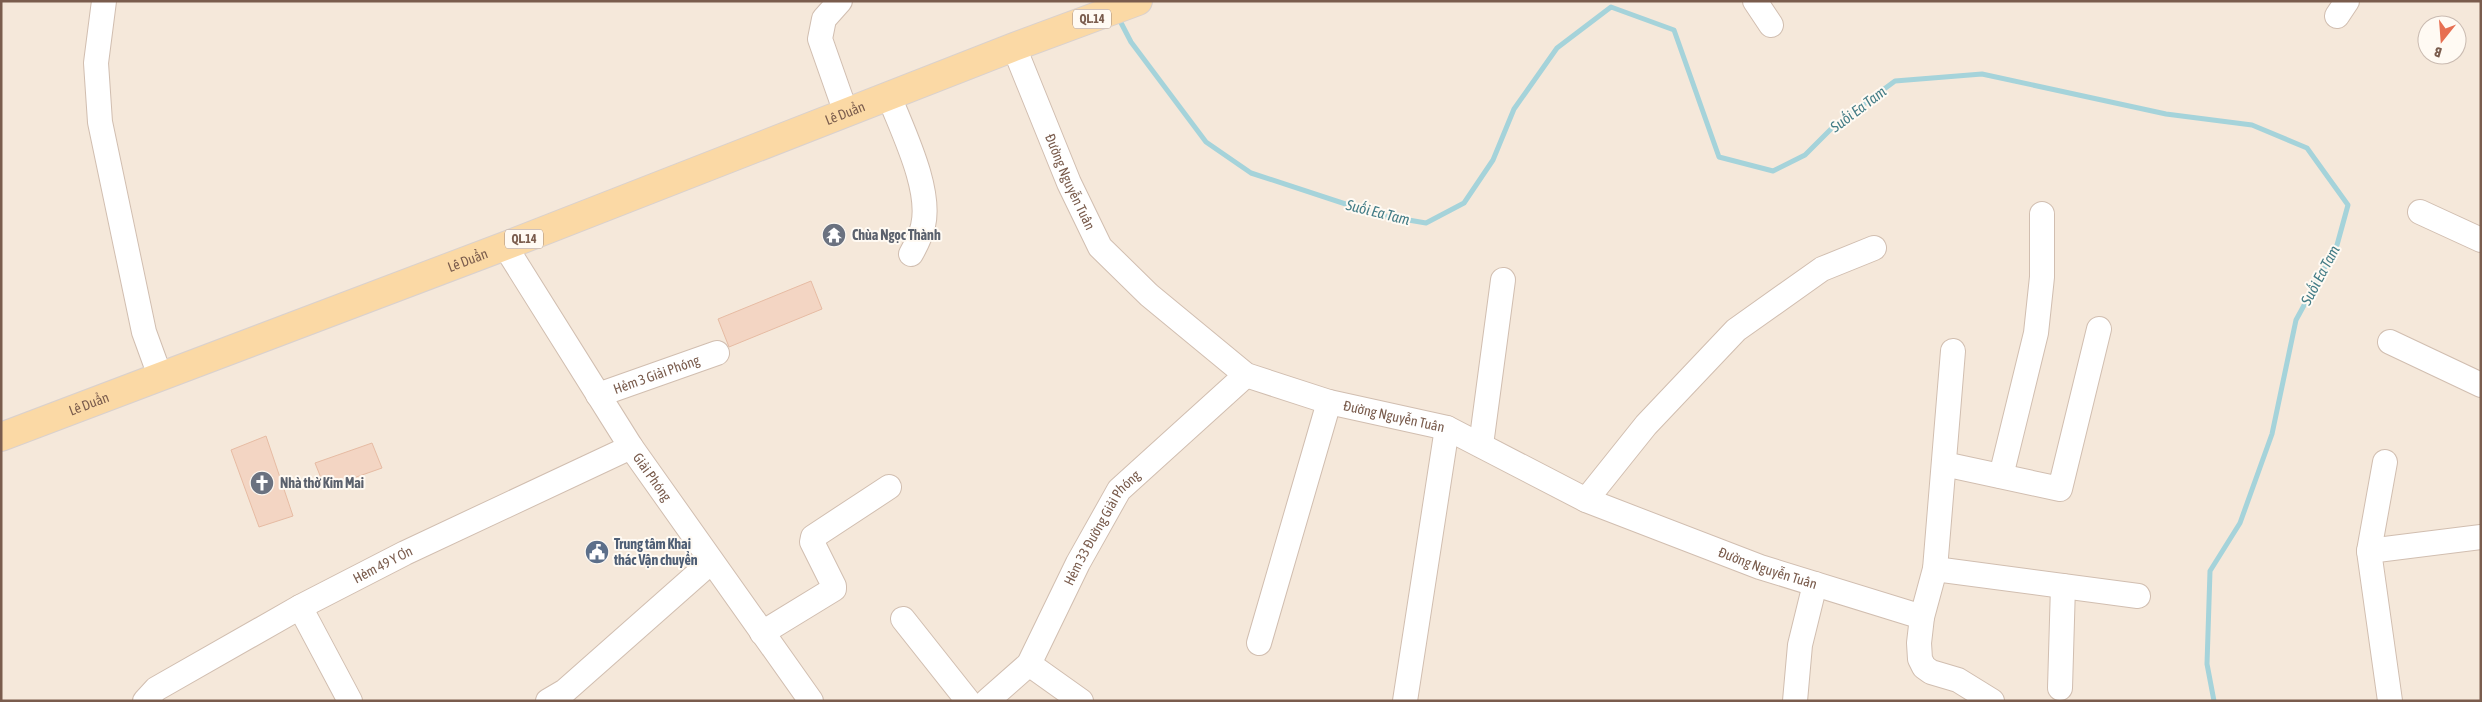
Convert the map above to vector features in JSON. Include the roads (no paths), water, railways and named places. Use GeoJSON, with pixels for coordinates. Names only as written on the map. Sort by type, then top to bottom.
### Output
{"type":"FeatureCollection","features":[{"type":"Feature","properties":{"kind":"main road","name":"Lê Duẩn"},"geometry":{"type":"LineString","coordinates":[[1,437],[505,246],[1014,47],[1138,1]]}},
{"type":"Feature","properties":{"kind":"street"},"geometry":{"type":"LineString","coordinates":[[104,1],[96,63],[100,122],[144,332],[160,376]]}},
{"type":"Feature","properties":{"kind":"street"},"geometry":{"type":"LineString","coordinates":[[840,1],[824,18],[820,39],[846,113]]}},
{"type":"Feature","properties":{"kind":"street"},"geometry":{"type":"LineString","coordinates":[[1755,1],[1771,25]]}},
{"type":"Feature","properties":{"kind":"street","name":"Đường Nguyễn Tuân"},"geometry":{"type":"LineString","coordinates":[[1014,47],[1070,183],[1100,247],[1149,295],[1246,375],[1329,402],[1448,428],[1586,500],[1760,568],[1922,617]]}},
{"type":"Feature","properties":{"kind":"street"},"geometry":{"type":"LineString","coordinates":[[889,96],[919,178],[924,206],[924,224],[911,254]]}},
{"type":"Feature","properties":{"kind":"street"},"geometry":{"type":"LineString","coordinates":[[2420,212],[2481,240]]}},
{"type":"Feature","properties":{"kind":"street"},"geometry":{"type":"LineString","coordinates":[[2001,476],[2036,333],[2042,277],[2042,214]]}},
{"type":"Feature","properties":{"kind":"street","name":"Giải Phóng"},"geometry":{"type":"LineString","coordinates":[[505,246],[630,447],[811,701]]}},
{"type":"Feature","properties":{"kind":"street"},"geometry":{"type":"LineString","coordinates":[[1586,500],[1646,424],[1736,330],[1822,269],[1874,248]]}},
{"type":"Feature","properties":{"kind":"street"},"geometry":{"type":"LineString","coordinates":[[1481,445],[1504,280]]}},
{"type":"Feature","properties":{"kind":"street"},"geometry":{"type":"LineString","coordinates":[[1944,464],[2060,489],[2099,330]]}},
{"type":"Feature","properties":{"kind":"street"},"geometry":{"type":"LineString","coordinates":[[2390,342],[2481,384]]}},
{"type":"Feature","properties":{"kind":"street"},"geometry":{"type":"LineString","coordinates":[[1953,351],[1935,569],[1922,617],[1919,643],[1920,659],[1924,667],[1931,672],[1958,680],[1992,701]]}},
{"type":"Feature","properties":{"kind":"street","name":"Hẻm 3 Giải Phóng"},"geometry":{"type":"LineString","coordinates":[[598,395],[717,354]]}},
{"type":"Feature","properties":{"kind":"street","name":"Hẻm 33 Đường Giải Phóng"},"geometry":{"type":"LineString","coordinates":[[987,701],[1029,664],[1078,563],[1119,490],[1246,375]]}},
{"type":"Feature","properties":{"kind":"street"},"geometry":{"type":"LineString","coordinates":[[1259,643],[1329,402]]}},
{"type":"Feature","properties":{"kind":"street"},"geometry":{"type":"LineString","coordinates":[[1405,701],[1448,428]]}},
{"type":"Feature","properties":{"kind":"street","name":"Hẻm 49 Y Ơn"},"geometry":{"type":"LineString","coordinates":[[145,701],[156,689],[300,608],[405,553],[630,447]]}},
{"type":"Feature","properties":{"kind":"street"},"geometry":{"type":"LineString","coordinates":[[2385,462],[2369,551],[2390,701]]}},
{"type":"Feature","properties":{"kind":"street"},"geometry":{"type":"LineString","coordinates":[[762,633],[834,589],[812,542],[814,537],[889,487]]}},
{"type":"Feature","properties":{"kind":"street"},"geometry":{"type":"LineString","coordinates":[[2369,551],[2481,537]]}},
{"type":"Feature","properties":{"kind":"street"},"geometry":{"type":"LineString","coordinates":[[562,697],[711,562]]}},
{"type":"Feature","properties":{"kind":"street"},"geometry":{"type":"LineString","coordinates":[[1935,569],[2138,596]]}},
{"type":"Feature","properties":{"kind":"street"},"geometry":{"type":"LineString","coordinates":[[1795,701],[1800,646],[1815,584]]}},
{"type":"Feature","properties":{"kind":"street"},"geometry":{"type":"LineString","coordinates":[[2060,688],[2063,586]]}},
{"type":"Feature","properties":{"kind":"street"},"geometry":{"type":"LineString","coordinates":[[300,608],[350,701]]}},
{"type":"Feature","properties":{"kind":"street"},"geometry":{"type":"LineString","coordinates":[[903,619],[968,701]]}},
{"type":"Feature","properties":{"kind":"street"},"geometry":{"type":"LineString","coordinates":[[1029,664],[1080,701]]}},
{"type":"Feature","properties":{"kind":"waterway","name":"Suối Ea Tam"},"geometry":{"type":"LineString","coordinates":[[1118,17],[1131,42],[1206,142],[1251,173],[1379,215],[1426,223],[1464,203],[1493,160],[1514,109],[1557,48],[1611,7],[1674,30],[1719,157],[1773,171],[1805,155],[1834,126],[1895,81],[1982,74],[2166,114],[2252,125],[2307,148],[2348,205],[2337,245],[2296,320],[2272,434],[2240,523],[2210,571],[2207,664],[2214,701]]}},
{"type":"Feature","properties":{"kind":"place","name":"Chùa Ngọc Thành"},"geometry":{"type":"Point","coordinates":[834,235]}},
{"type":"Feature","properties":{"kind":"place","name":"Nhà thờ Kim Mai"},"geometry":{"type":"Point","coordinates":[262,483]}},
{"type":"Feature","properties":{"kind":"place","name":"Trung tâm Khai thác Vận chuyển"},"geometry":{"type":"Point","coordinates":[597,552]}}]}
